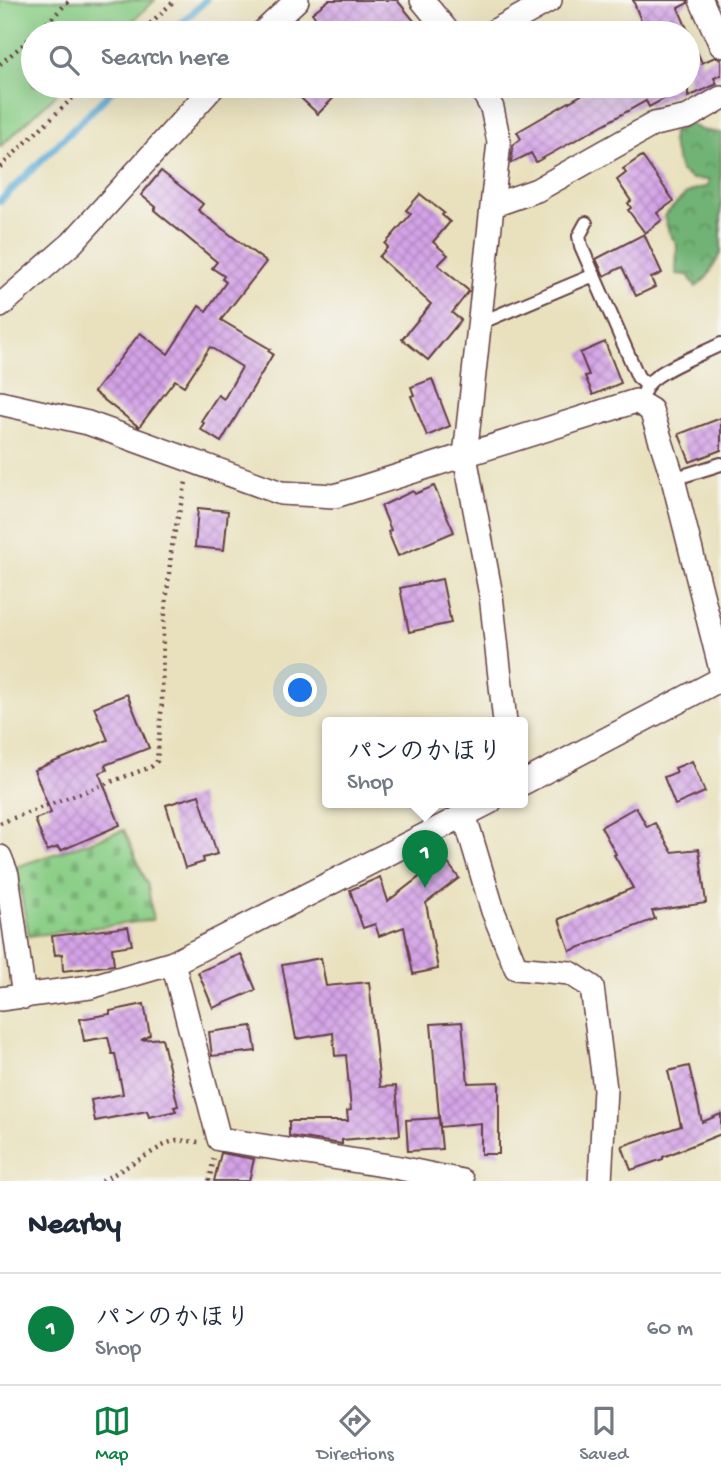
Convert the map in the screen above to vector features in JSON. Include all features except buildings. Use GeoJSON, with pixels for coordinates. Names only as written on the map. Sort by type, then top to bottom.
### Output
{"type":"FeatureCollection","features":[{"type":"Feature","properties":{"kind":"street"},"geometry":{"type":"LineString","coordinates":[[275,21],[297,0]]}},
{"type":"Feature","properties":{"kind":"street"},"geometry":{"type":"LineString","coordinates":[[422,0],[439,21]]}},
{"type":"Feature","properties":{"kind":"street"},"geometry":{"type":"LineString","coordinates":[[512,21],[550,0]]}},
{"type":"Feature","properties":{"kind":"street"},"geometry":{"type":"LineString","coordinates":[[701,0],[721,45]]}},
{"type":"Feature","properties":{"kind":"street"},"geometry":{"type":"LineString","coordinates":[[0,306],[72,243],[203,98]]}},
{"type":"Feature","properties":{"kind":"street"},"geometry":{"type":"LineString","coordinates":[[487,98],[492,108],[499,142],[466,456],[491,595],[504,717]]}},
{"type":"Feature","properties":{"kind":"street"},"geometry":{"type":"LineString","coordinates":[[494,205],[537,190],[654,124],[688,117],[721,98]]}},
{"type":"Feature","properties":{"kind":"street"},"geometry":{"type":"LineString","coordinates":[[0,403],[88,423],[281,493],[335,496],[636,401],[644,395],[673,479],[721,670]]}},
{"type":"Feature","properties":{"kind":"street"},"geometry":{"type":"LineString","coordinates":[[528,778],[721,679]]}},
{"type":"Feature","properties":{"kind":"street"},"geometry":{"type":"LineString","coordinates":[[0,999],[90,987],[173,963],[480,808]]}},
{"type":"Feature","properties":{"kind":"street"},"geometry":{"type":"LineString","coordinates":[[465,817],[493,911],[516,968],[570,972],[592,987],[605,1089],[600,1181]]}},
{"type":"Feature","properties":{"kind":"street"},"geometry":{"type":"LineString","coordinates":[[0,858],[7,875],[24,997]]}},
{"type":"Feature","properties":{"kind":"street"},"geometry":{"type":"LineString","coordinates":[[173,963],[219,1139],[395,1167],[463,1181]]}},
{"type":"Feature","properties":{"kind":"lane"},"geometry":{"type":"LineString","coordinates":[[586,223],[579,236],[581,246],[644,395]]}},
{"type":"Feature","properties":{"kind":"lane"},"geometry":{"type":"LineString","coordinates":[[481,323],[594,275]]}},
{"type":"Feature","properties":{"kind":"lane"},"geometry":{"type":"LineString","coordinates":[[644,395],[658,375],[721,344]]}},
{"type":"Feature","properties":{"kind":"lane"},"geometry":{"type":"LineString","coordinates":[[673,479],[721,464]]}},
{"type":"Feature","properties":{"kind":"path"},"geometry":{"type":"LineString","coordinates":[[49,21],[70,0]]}},
{"type":"Feature","properties":{"kind":"path"},"geometry":{"type":"LineString","coordinates":[[153,21],[175,0]]}},
{"type":"Feature","properties":{"kind":"path"},"geometry":{"type":"LineString","coordinates":[[0,64],[21,47]]}},
{"type":"Feature","properties":{"kind":"path"},"geometry":{"type":"LineString","coordinates":[[0,167],[72,98]]}},
{"type":"Feature","properties":{"kind":"path"},"geometry":{"type":"LineString","coordinates":[[0,823],[151,767],[157,761],[162,702],[163,633],[172,544],[191,461]]}},
{"type":"Feature","properties":{"kind":"path"},"geometry":{"type":"LineString","coordinates":[[102,1181],[177,1140],[202,1142],[219,1139],[209,1181]]}},
{"type":"Feature","properties":{"kind":"green space"},"geometry":{"type":"Polygon","coordinates":[[[0,0],[155,0],[133,21],[21,21],[21,98],[52,98],[0,147],[0,0]]]}},
{"type":"Feature","properties":{"kind":"green space"},"geometry":{"type":"Polygon","coordinates":[[[689,124],[701,130],[721,133],[721,253],[707,277],[696,287],[688,275],[676,274],[677,245],[664,216],[688,193],[707,187],[709,180],[692,179],[680,171],[672,143],[673,132],[689,124]]]}},
{"type":"Feature","properties":{"kind":"green space"},"geometry":{"type":"Polygon","coordinates":[[[124,830],[148,886],[153,920],[29,936],[16,867],[124,830]]]}},
{"type":"Feature","properties":{"kind":"waterway"},"geometry":{"type":"LineString","coordinates":[[184,21],[206,0]]}},
{"type":"Feature","properties":{"kind":"waterway"},"geometry":{"type":"LineString","coordinates":[[0,201],[105,98]]}},
{"type":"Feature","properties":{"kind":"place","name":"パンのかほり"},"geometry":{"type":"Point","coordinates":[425,888]}}]}
